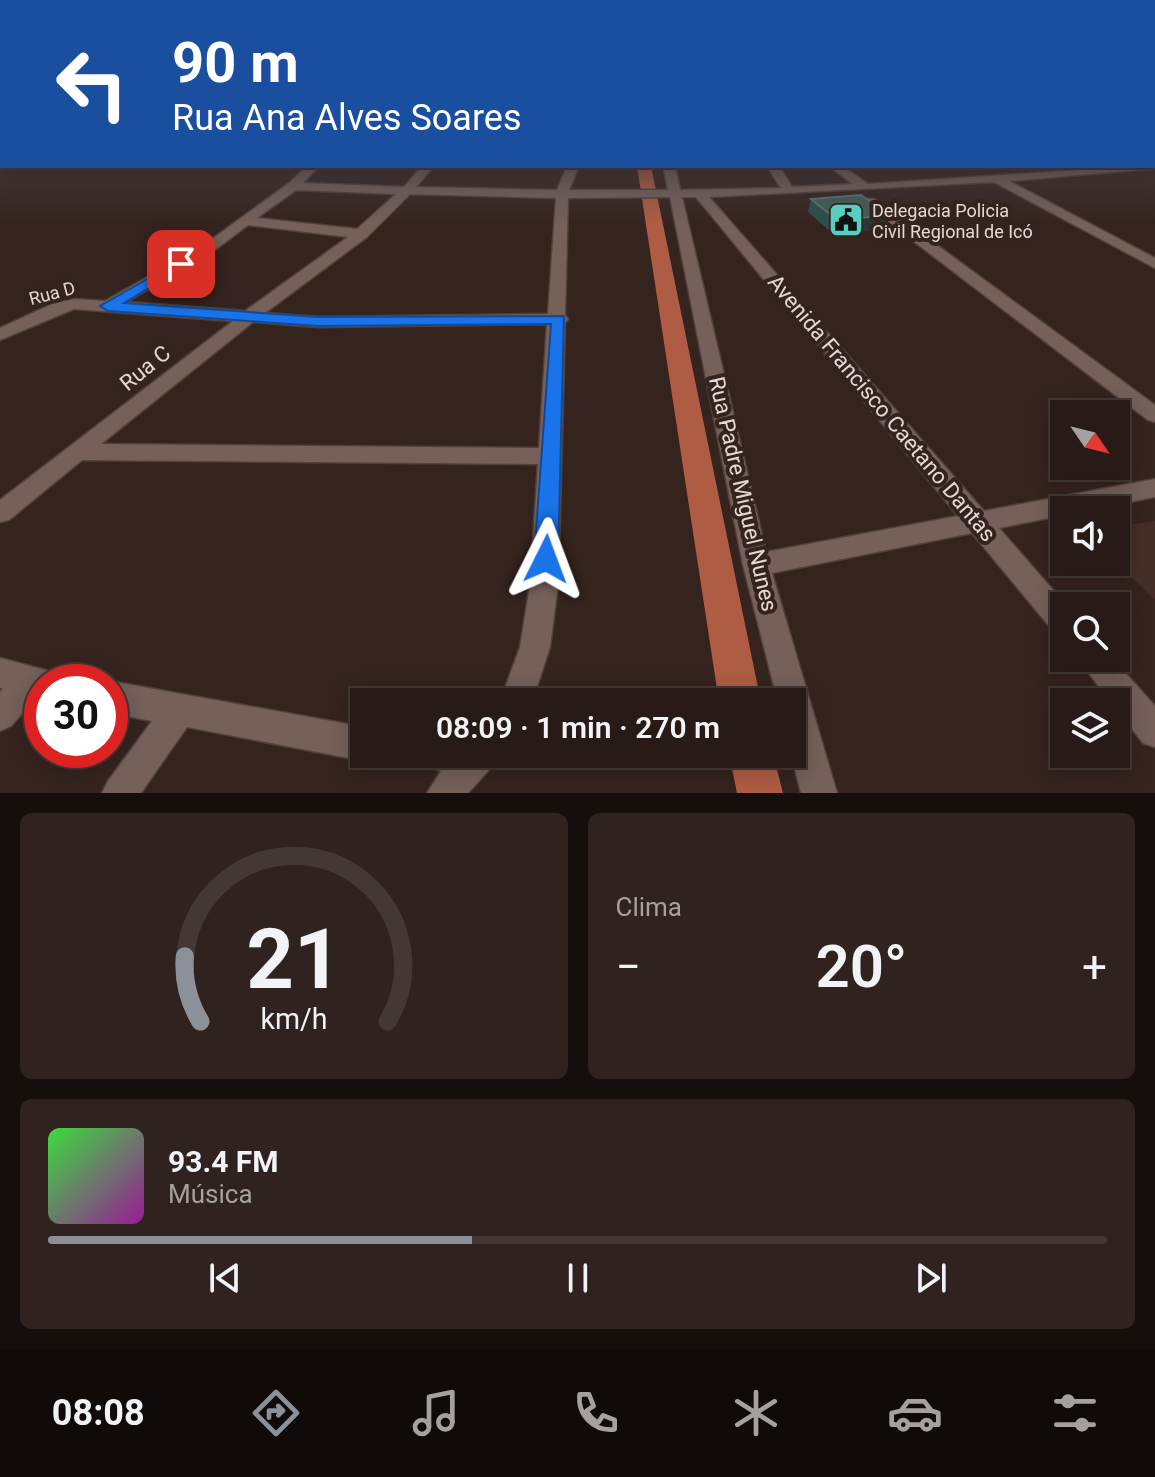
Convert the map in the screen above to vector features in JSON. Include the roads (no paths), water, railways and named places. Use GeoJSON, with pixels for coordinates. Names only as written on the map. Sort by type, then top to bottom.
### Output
{"type":"FeatureCollection","features":[{"type":"Feature","properties":{"kind":"street","name":"Rua D"},"geometry":{"type":"LineString","coordinates":[[0,335],[58,308],[74,304],[108,306],[206,250],[293,186],[311,168]]}},
{"type":"Feature","properties":{"kind":"street","name":"Rua C"},"geometry":{"type":"LineString","coordinates":[[0,513],[247,318],[362,234],[408,192],[426,168]]}},
{"type":"Feature","properties":{"kind":"street","name":"Rua Padre Miguel Nunes"},"geometry":{"type":"LineString","coordinates":[[670,168],[680,193],[756,565],[819,793]]}},
{"type":"Feature","properties":{"kind":"street"},"geometry":{"type":"LineString","coordinates":[[774,168],[789,191]]}},
{"type":"Feature","properties":{"kind":"street"},"geometry":{"type":"LineString","coordinates":[[837,168],[858,188],[1155,415]]}},
{"type":"Feature","properties":{"kind":"street"},"geometry":{"type":"LineString","coordinates":[[293,186],[408,192],[568,174],[641,193],[789,191],[1125,168],[1155,181]]}},
{"type":"Feature","properties":{"kind":"street"},"geometry":{"type":"LineString","coordinates":[[521,688],[535,647],[544,585],[568,174]]}},
{"type":"Feature","properties":{"kind":"street"},"geometry":{"type":"LineString","coordinates":[[995,178],[1155,264]]}},
{"type":"Feature","properties":{"kind":"street","name":"Avenida Francisco Caetano Dantas"},"geometry":{"type":"LineString","coordinates":[[680,193],[978,521],[1050,606]]}},
{"type":"Feature","properties":{"kind":"street"},"geometry":{"type":"LineString","coordinates":[[244,221],[362,234]]}},
{"type":"Feature","properties":{"kind":"street"},"geometry":{"type":"LineString","coordinates":[[108,306],[318,322],[559,319]]}},
{"type":"Feature","properties":{"kind":"street"},"geometry":{"type":"LineString","coordinates":[[79,452],[551,456]]}},
{"type":"Feature","properties":{"kind":"street"},"geometry":{"type":"LineString","coordinates":[[756,565],[1155,488]]}},
{"type":"Feature","properties":{"kind":"street"},"geometry":{"type":"LineString","coordinates":[[1105,672],[1155,731]]}},
{"type":"Feature","properties":{"kind":"street"},"geometry":{"type":"LineString","coordinates":[[0,673],[24,679]]}},
{"type":"Feature","properties":{"kind":"street"},"geometry":{"type":"LineString","coordinates":[[0,715],[24,693]]}},
{"type":"Feature","properties":{"kind":"street"},"geometry":{"type":"LineString","coordinates":[[128,700],[350,741]]}},
{"type":"Feature","properties":{"kind":"street"},"geometry":{"type":"LineString","coordinates":[[120,793],[180,710]]}},
{"type":"Feature","properties":{"kind":"street"},"geometry":{"type":"LineString","coordinates":[[445,793],[467,768]]}},
{"type":"Feature","properties":{"kind":"waterway"},"geometry":{"type":"LineString","coordinates":[[644,168],[737,688]]}},
{"type":"Feature","properties":{"kind":"waterway"},"geometry":{"type":"LineString","coordinates":[[754,768],[760,793]]}},
{"type":"Feature","properties":{"kind":"place","name":"Delegacia Policia Civil Regional de Icó"},"geometry":{"type":"Point","coordinates":[846,220]}}]}
